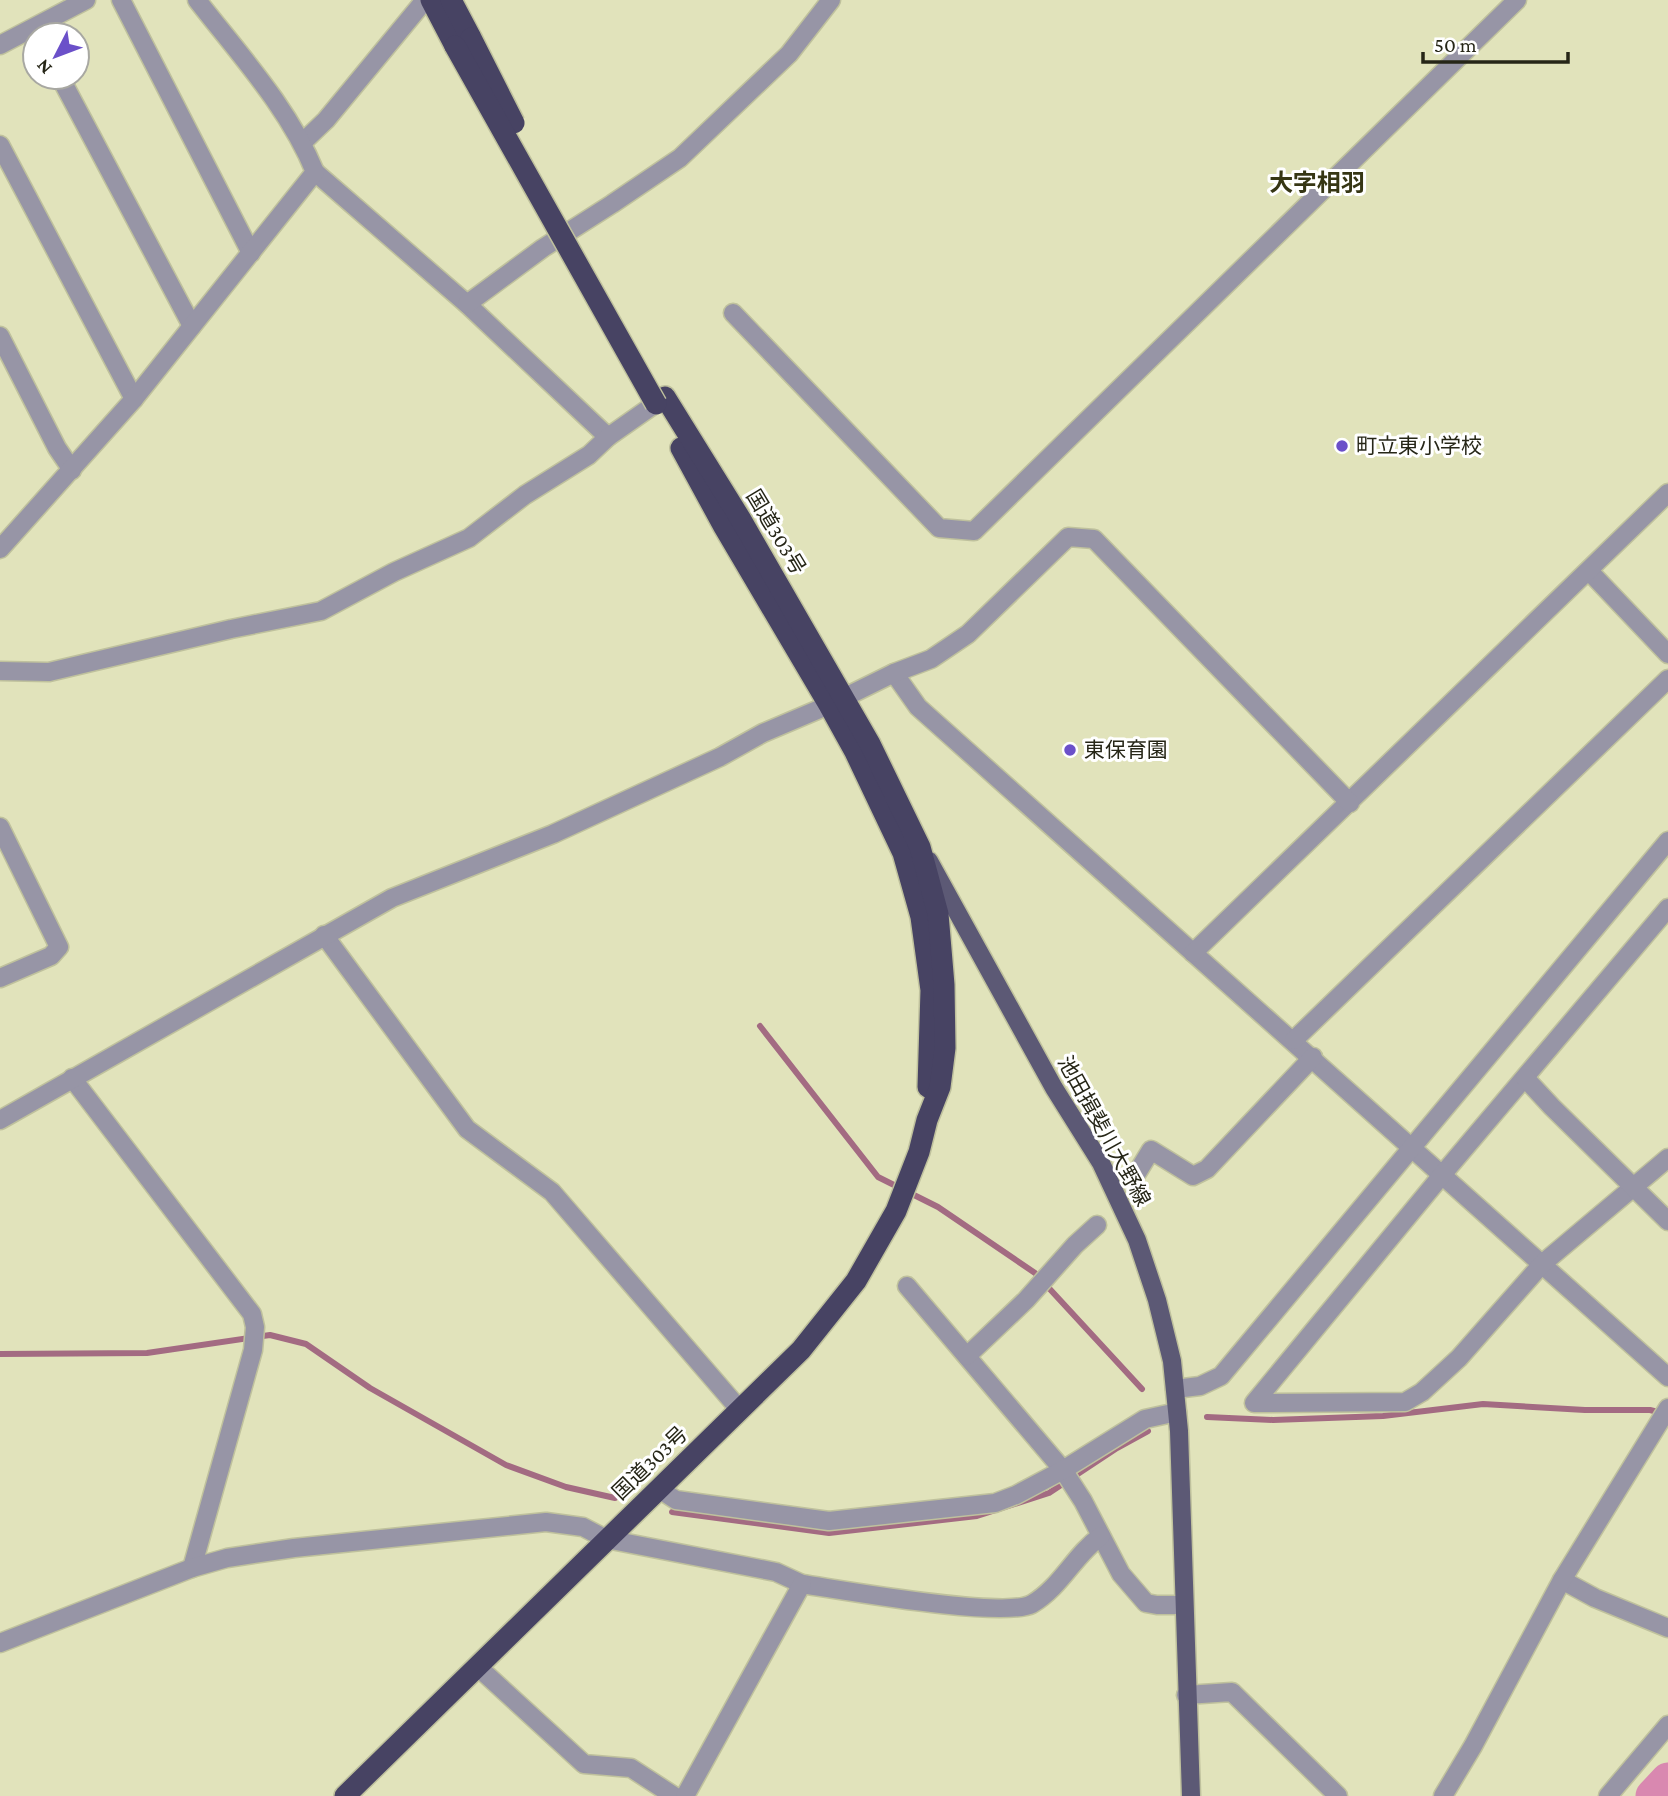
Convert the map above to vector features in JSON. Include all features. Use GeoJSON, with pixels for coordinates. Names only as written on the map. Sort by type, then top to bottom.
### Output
{"type":"FeatureCollection","features":[{"type":"Feature","properties":{"kind":"highway","name":"国道303号"},"geometry":{"type":"LineString","coordinates":[[430,0],[661,401]]}},
{"type":"Feature","properties":{"kind":"highway","name":"国道303号"},"geometry":{"type":"LineString","coordinates":[[345,1796],[801,1350],[856,1281],[896,1210],[919,1152],[927,1120],[940,1087],[944,1061],[944,985],[938,914],[920,846],[837,701],[724,527],[451,0]]}},
{"type":"Feature","properties":{"kind":"highway","name":"国道303号"},"geometry":{"type":"LineString","coordinates":[[837,701],[904,853],[920,917],[931,990],[927,1120]]}},
{"type":"Feature","properties":{"kind":"main road","name":"池田揖斐川大野線"},"geometry":{"type":"LineString","coordinates":[[920,846],[1054,1088],[1101,1163],[1137,1240],[1163,1324],[1172,1361],[1178,1412],[1191,1796]]}},
{"type":"Feature","properties":{"kind":"street"},"geometry":{"type":"LineString","coordinates":[[52,21],[86,0]]}},
{"type":"Feature","properties":{"kind":"street"},"geometry":{"type":"LineString","coordinates":[[121,0],[251,253]]}},
{"type":"Feature","properties":{"kind":"street"},"geometry":{"type":"LineString","coordinates":[[197,0],[303,142],[315,172],[467,304],[608,437]]}},
{"type":"Feature","properties":{"kind":"street"},"geometry":{"type":"LineString","coordinates":[[303,142],[326,120],[425,0]]}},
{"type":"Feature","properties":{"kind":"street"},"geometry":{"type":"LineString","coordinates":[[467,304],[543,248],[680,158],[789,54],[831,0]]}},
{"type":"Feature","properties":{"kind":"street"},"geometry":{"type":"LineString","coordinates":[[733,313],[939,528],[974,531],[1517,0]]}},
{"type":"Feature","properties":{"kind":"street"},"geometry":{"type":"LineString","coordinates":[[0,45],[21,37]]}},
{"type":"Feature","properties":{"kind":"street"},"geometry":{"type":"LineString","coordinates":[[67,91],[192,326]]}},
{"type":"Feature","properties":{"kind":"street"},"geometry":{"type":"LineString","coordinates":[[0,145],[134,399]]}},
{"type":"Feature","properties":{"kind":"street"},"geometry":{"type":"LineString","coordinates":[[3,540],[72,470],[134,399],[315,172]]}},
{"type":"Feature","properties":{"kind":"street"},"geometry":{"type":"LineString","coordinates":[[0,336],[57,448],[72,470]]}},
{"type":"Feature","properties":{"kind":"street"},"geometry":{"type":"LineString","coordinates":[[0,671],[49,672],[231,629],[321,611],[394,572],[469,538],[525,495],[589,454],[608,437],[661,401]]}},
{"type":"Feature","properties":{"kind":"street"},"geometry":{"type":"LineString","coordinates":[[1193,953],[1668,493]]}},
{"type":"Feature","properties":{"kind":"street"},"geometry":{"type":"LineString","coordinates":[[0,1120],[392,898],[553,834],[720,757],[763,733],[894,673],[931,659],[968,635],[1068,537],[1094,539],[1350,803]]}},
{"type":"Feature","properties":{"kind":"street"},"geometry":{"type":"LineString","coordinates":[[1589,570],[1668,654]]}},
{"type":"Feature","properties":{"kind":"street"},"geometry":{"type":"LineString","coordinates":[[894,673],[918,707],[1294,1040],[1668,1377]]}},
{"type":"Feature","properties":{"kind":"street"},"geometry":{"type":"LineString","coordinates":[[1294,1040],[1668,679]]}},
{"type":"Feature","properties":{"kind":"street"},"geometry":{"type":"LineString","coordinates":[[0,978],[51,956],[59,947],[1,834]]}},
{"type":"Feature","properties":{"kind":"street"},"geometry":{"type":"LineString","coordinates":[[1175,1389],[1200,1386],[1221,1376],[1668,841]]}},
{"type":"Feature","properties":{"kind":"street"},"geometry":{"type":"LineString","coordinates":[[1668,908],[1254,1403],[1405,1402],[1422,1392],[1459,1358],[1542,1264],[1668,1158]]}},
{"type":"Feature","properties":{"kind":"street"},"geometry":{"type":"LineString","coordinates":[[324,935],[467,1129],[552,1192],[740,1410]]}},
{"type":"Feature","properties":{"kind":"street"},"geometry":{"type":"LineString","coordinates":[[1138,1173],[1151,1150],[1193,1175],[1207,1169],[1313,1058]]}},
{"type":"Feature","properties":{"kind":"street"},"geometry":{"type":"LineString","coordinates":[[72,1078],[252,1314],[255,1327],[253,1350],[192,1568]]}},
{"type":"Feature","properties":{"kind":"street"},"geometry":{"type":"LineString","coordinates":[[1525,1078],[1668,1221]]}},
{"type":"Feature","properties":{"kind":"street"},"geometry":{"type":"LineString","coordinates":[[967,1356],[1026,1300],[1075,1245],[1097,1226]]}},
{"type":"Feature","properties":{"kind":"street"},"geometry":{"type":"LineString","coordinates":[[906,1286],[1063,1470],[1083,1501],[1121,1574],[1146,1603],[1184,1605]]}},
{"type":"Feature","properties":{"kind":"street"},"geometry":{"type":"LineString","coordinates":[[1443,1796],[1474,1746],[1562,1580],[1668,1408]]}},
{"type":"Feature","properties":{"kind":"street"},"geometry":{"type":"LineString","coordinates":[[659,1489],[676,1500],[829,1521],[995,1503],[1063,1470],[1145,1419],[1178,1412]]}},
{"type":"Feature","properties":{"kind":"street"},"geometry":{"type":"LineString","coordinates":[[0,1643],[192,1568],[227,1558],[294,1548],[546,1522],[583,1527],[606,1539],[776,1572],[802,1584],[988,1609],[1030,1605],[1055,1586],[1092,1542],[1101,1536]]}},
{"type":"Feature","properties":{"kind":"street"},"geometry":{"type":"LineString","coordinates":[[1562,1580],[1595,1598],[1668,1628]]}},
{"type":"Feature","properties":{"kind":"street"},"geometry":{"type":"LineString","coordinates":[[685,1796],[802,1584]]}},
{"type":"Feature","properties":{"kind":"street"},"geometry":{"type":"LineString","coordinates":[[478,1667],[584,1764],[631,1768],[674,1796]]}},
{"type":"Feature","properties":{"kind":"street"},"geometry":{"type":"LineString","coordinates":[[1186,1695],[1233,1692],[1339,1796]]}},
{"type":"Feature","properties":{"kind":"street"},"geometry":{"type":"LineString","coordinates":[[1608,1796],[1668,1725]]}},
{"type":"Feature","properties":{"kind":"waterway"},"geometry":{"type":"LineString","coordinates":[[760,1026],[878,1177],[938,1207],[1035,1273],[1142,1389]]}},
{"type":"Feature","properties":{"kind":"waterway"},"geometry":{"type":"LineString","coordinates":[[0,1354],[147,1353],[270,1335],[306,1344],[370,1388],[506,1465],[566,1487],[615,1498]]}},
{"type":"Feature","properties":{"kind":"waterway"},"geometry":{"type":"LineString","coordinates":[[1207,1417],[1273,1420],[1383,1416],[1483,1404],[1585,1410],[1650,1410],[1662,1413]]}},
{"type":"Feature","properties":{"kind":"waterway"},"geometry":{"type":"LineString","coordinates":[[672,1512],[829,1533],[977,1516],[1049,1493],[1148,1431]]}},
{"type":"Feature","properties":{"kind":"waterway"},"geometry":{"type":"LineString","coordinates":[[1653,1796],[1668,1780]]}},
{"type":"Feature","properties":{"kind":"place","name":"町立東小学校"},"geometry":{"type":"Point","coordinates":[1342,446]}},
{"type":"Feature","properties":{"kind":"place","name":"東保育園"},"geometry":{"type":"Point","coordinates":[1070,750]}},
{"type":"Feature","properties":{"kind":"district","name":"大字相羽"},"geometry":{"type":"Point","coordinates":[1317,183]}}]}
